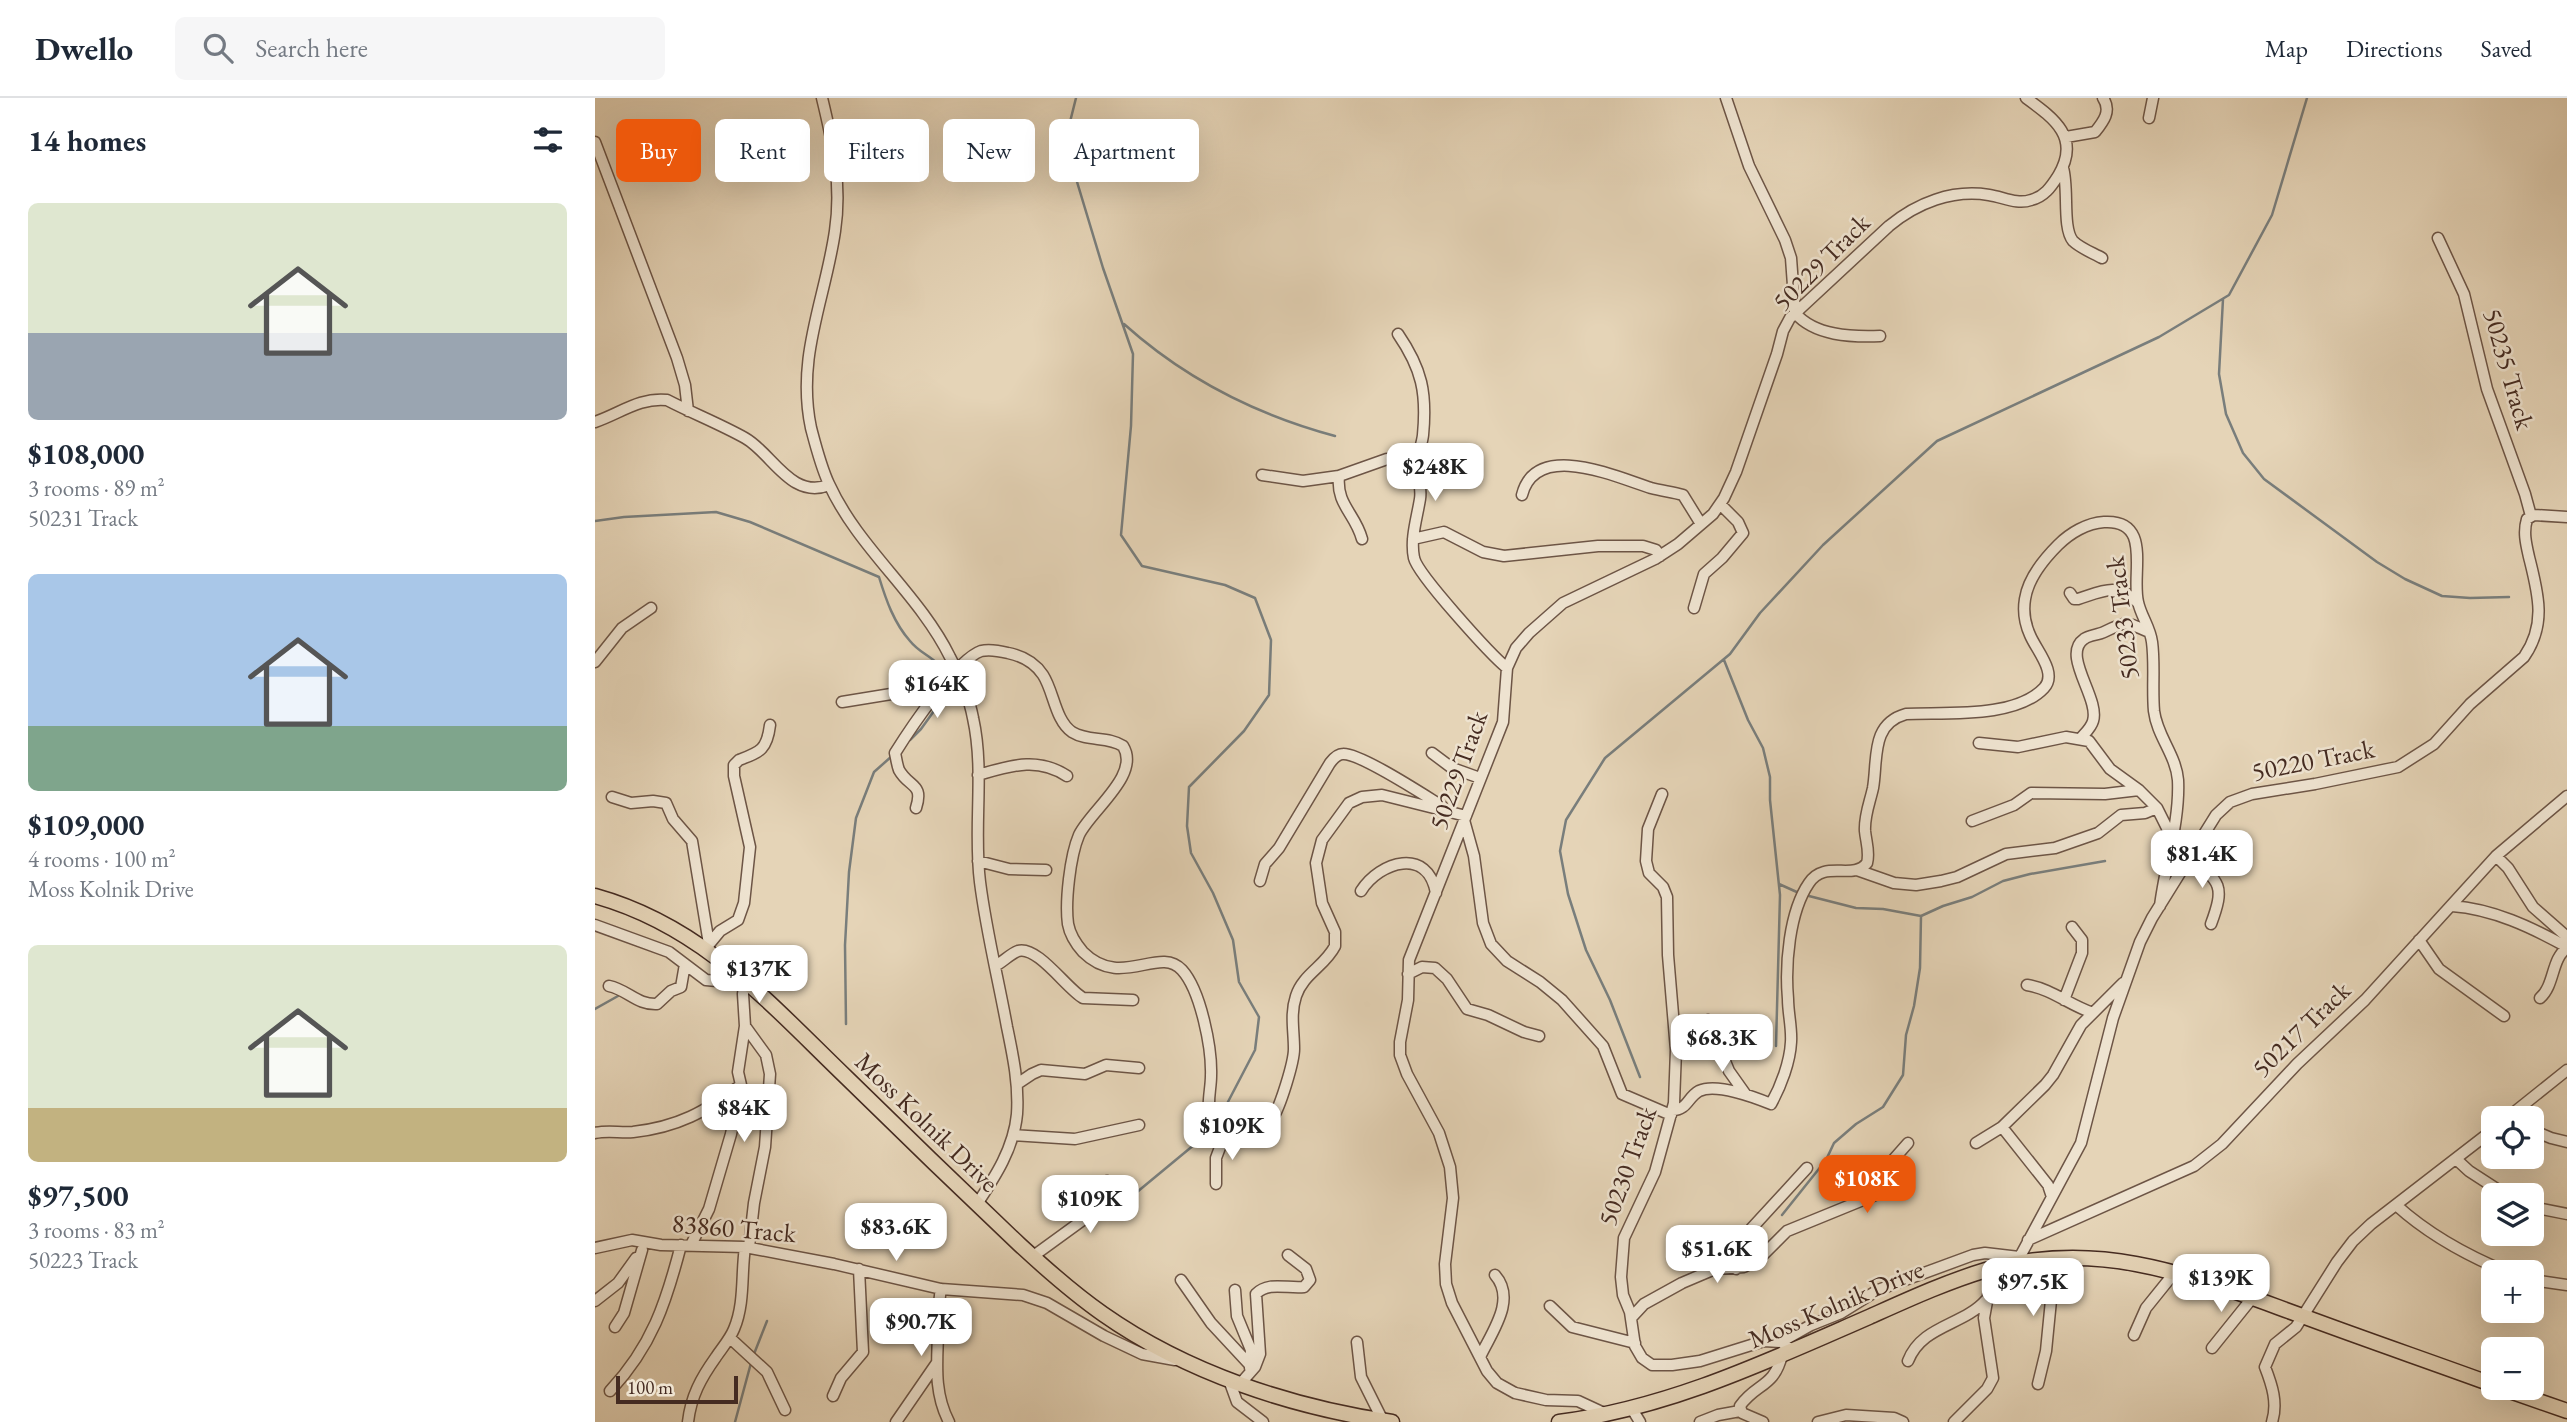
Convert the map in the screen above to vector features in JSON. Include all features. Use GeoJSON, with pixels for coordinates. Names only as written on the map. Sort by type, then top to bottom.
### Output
{"type":"FeatureCollection","features":[{"type":"Feature","properties":{"kind":"main road","name":"Moss Kolnik Drive"},"geometry":{"type":"LineString","coordinates":[[595,896],[646,913],[707,946],[1032,1256],[1123,1328],[1188,1361],[1242,1375],[1290,1401],[1388,1421]]}},
{"type":"Feature","properties":{"kind":"main road","name":"Moss Kolnik Drive"},"geometry":{"type":"LineString","coordinates":[[1559,1422],[1606,1414],[1636,1418],[1785,1349],[1941,1286],[2018,1260],[2134,1262],[2175,1272],[2253,1297],[2481,1380]]}},
{"type":"Feature","properties":{"kind":"main road"},"geometry":{"type":"LineString","coordinates":[[2535,1400],[2567,1411]]}},
{"type":"Feature","properties":{"kind":"street"},"geometry":{"type":"LineString","coordinates":[[822,98],[833,140],[838,203],[835,234],[808,349],[806,382],[812,429],[829,485],[848,517],[930,624],[957,671],[973,718],[978,775],[978,861],[1017,1084],[1017,1118],[1013,1135],[1001,1166],[977,1204]]}},
{"type":"Feature","properties":{"kind":"street"},"geometry":{"type":"LineString","coordinates":[[1726,98],[1749,166],[1791,258],[1795,313],[1810,327],[1820,330],[1856,336],[1880,336]]}},
{"type":"Feature","properties":{"kind":"street"},"geometry":{"type":"LineString","coordinates":[[2026,98],[2056,122],[2066,137],[2067,152],[2063,168],[2067,184],[2069,236],[2074,243],[2102,258]]}},
{"type":"Feature","properties":{"kind":"street"},"geometry":{"type":"LineString","coordinates":[[2066,137],[2095,132],[2106,115],[2107,103],[2103,98]]}},
{"type":"Feature","properties":{"kind":"street"},"geometry":{"type":"LineString","coordinates":[[2149,118],[2153,98]]}},
{"type":"Feature","properties":{"kind":"street"},"geometry":{"type":"LineString","coordinates":[[595,142],[677,358],[685,386],[688,411]]}},
{"type":"Feature","properties":{"kind":"street","name":"50229 Track"},"geometry":{"type":"LineString","coordinates":[[1606,1414],[1578,1401],[1546,1399],[1504,1388],[1491,1376],[1480,1357],[1452,1303],[1445,1279],[1453,1198],[1448,1157],[1400,1055],[1399,1046],[1408,1000],[1410,955],[1503,722],[1507,668],[1512,654],[1523,639],[1556,608],[1660,556],[1701,524],[1720,505],[1736,472],[1783,331],[1795,313],[1905,213],[1934,200],[1955,195],[1981,194],[2027,202],[2049,190],[2063,168]]}},
{"type":"Feature","properties":{"kind":"street","name":"50235 Track"},"geometry":{"type":"LineString","coordinates":[[2438,238],[2463,294],[2487,389],[2531,516]]}},
{"type":"Feature","properties":{"kind":"street"},"geometry":{"type":"LineString","coordinates":[[1398,334],[1423,381],[1423,435],[1418,462],[1421,493],[1413,539],[1415,561],[1420,573],[1507,668]]}},
{"type":"Feature","properties":{"kind":"street"},"geometry":{"type":"LineString","coordinates":[[595,422],[635,404],[652,399],[667,400],[745,438],[789,479],[815,488],[829,485]]}},
{"type":"Feature","properties":{"kind":"street"},"geometry":{"type":"LineString","coordinates":[[1262,475],[1303,481],[1339,476],[1387,459],[1418,462]]}},
{"type":"Feature","properties":{"kind":"street"},"geometry":{"type":"LineString","coordinates":[[1522,495],[1528,478],[1547,468],[1561,465],[1591,468],[1653,489],[1683,495],[1701,524]]}},
{"type":"Feature","properties":{"kind":"street"},"geometry":{"type":"LineString","coordinates":[[1339,476],[1340,497],[1357,524],[1362,539]]}},
{"type":"Feature","properties":{"kind":"street"},"geometry":{"type":"LineString","coordinates":[[1694,608],[1704,574],[1742,536],[1738,522],[1720,505]]}},
{"type":"Feature","properties":{"kind":"street"},"geometry":{"type":"LineString","coordinates":[[2531,516],[2567,517]]}},
{"type":"Feature","properties":{"kind":"street","name":"50220 Track"},"geometry":{"type":"LineString","coordinates":[[2018,1260],[2083,1138],[2113,1018],[2140,942],[2159,906],[2216,815],[2223,807],[2241,797],[2381,772],[2419,756],[2434,744],[2470,704],[2524,657],[2534,640],[2540,615],[2539,597],[2525,535],[2526,523],[2531,516]]}},
{"type":"Feature","properties":{"kind":"street","name":"50233 Track"},"geometry":{"type":"LineString","coordinates":[[1857,870],[1865,867],[1868,859],[1865,822],[1874,782],[1875,752],[1887,724],[1906,715],[1974,712],[2012,706],[2035,696],[2048,680],[2045,663],[2029,633],[2024,601],[2030,582],[2058,545],[2075,532],[2108,522],[2124,525],[2131,532],[2137,547],[2138,603],[2152,644],[2155,718],[2176,766],[2178,793],[2159,906]]}},
{"type":"Feature","properties":{"kind":"street"},"geometry":{"type":"LineString","coordinates":[[1413,539],[1444,532],[1483,552],[1504,556],[1598,546],[1643,546],[1656,550],[1660,556]]}},
{"type":"Feature","properties":{"kind":"street"},"geometry":{"type":"LineString","coordinates":[[2070,593],[2078,599],[2106,590],[2118,590],[2130,595],[2138,603]]}},
{"type":"Feature","properties":{"kind":"street"},"geometry":{"type":"LineString","coordinates":[[595,662],[622,628],[651,608]]}},
{"type":"Feature","properties":{"kind":"street"},"geometry":{"type":"LineString","coordinates":[[2081,738],[2091,726],[2094,710],[2093,701],[2079,669],[2079,644],[2086,638],[2122,623],[2135,624],[2149,632]]}},
{"type":"Feature","properties":{"kind":"street"},"geometry":{"type":"LineString","coordinates":[[916,808],[920,796],[918,790],[899,769],[895,752],[946,683],[981,652],[1002,652],[1025,659],[1042,674],[1069,730],[1083,737],[1115,742],[1125,747],[1128,762],[1123,775],[1086,822],[1075,847],[1067,913],[1069,927],[1076,943],[1086,954],[1107,967],[1126,968],[1167,962],[1182,970],[1196,998],[1209,1048],[1209,1111],[1215,1127],[1225,1134],[1236,1136],[1257,1132],[1271,1121],[1280,1106],[1294,1050],[1292,1024],[1296,997],[1304,980],[1331,953],[1335,945],[1335,932],[1322,903],[1315,863],[1322,840],[1337,817],[1354,800],[1374,795],[1453,812]]}},
{"type":"Feature","properties":{"kind":"street"},"geometry":{"type":"LineString","coordinates":[[842,702],[946,683]]}},
{"type":"Feature","properties":{"kind":"street"},"geometry":{"type":"LineString","coordinates":[[707,946],[720,931],[739,920],[747,886],[750,847],[740,810],[734,769],[739,760],[754,756],[763,748],[770,724]]}},
{"type":"Feature","properties":{"kind":"street"},"geometry":{"type":"LineString","coordinates":[[1979,743],[2018,747],[2058,737],[2081,738],[2091,743],[2110,769],[2139,790],[2157,808],[2172,838]]}},
{"type":"Feature","properties":{"kind":"street"},"geometry":{"type":"LineString","coordinates":[[1432,752],[1452,768],[1480,778]]}},
{"type":"Feature","properties":{"kind":"street"},"geometry":{"type":"LineString","coordinates":[[1260,881],[1265,864],[1279,848],[1330,763],[1339,755],[1345,754],[1368,764],[1465,818],[1474,856],[1483,923],[1496,951],[1540,982],[1574,1013],[1604,1046],[1622,1094],[1672,1113],[1683,1108],[1702,1090],[1745,1095],[1771,1104],[1791,1046],[1787,971],[1790,942],[1801,899],[1808,883],[1819,873],[1857,870],[1894,883],[1916,885],[1941,881],[1957,877],[2006,854],[2055,848],[2098,832],[2121,815],[2145,813],[2157,808]]}},
{"type":"Feature","properties":{"kind":"street"},"geometry":{"type":"LineString","coordinates":[[978,775],[1017,764],[1048,766],[1067,776]]}},
{"type":"Feature","properties":{"kind":"street"},"geometry":{"type":"LineString","coordinates":[[1972,821],[2014,805],[2031,793],[2105,794],[2139,790]]}},
{"type":"Feature","properties":{"kind":"street","name":"50230 Track"},"geometry":{"type":"LineString","coordinates":[[1635,1343],[1621,1285],[1624,1238],[1655,1172],[1672,1113],[1676,1049],[1667,897],[1663,887],[1649,873],[1646,861],[1648,829],[1662,794]]}},
{"type":"Feature","properties":{"kind":"street","name":"50217 Track"},"geometry":{"type":"LineString","coordinates":[[2028,1240],[2160,1182],[2212,1154],[2297,1064],[2365,1000],[2495,856],[2567,796]]}},
{"type":"Feature","properties":{"kind":"street"},"geometry":{"type":"LineString","coordinates":[[612,797],[631,803],[666,803],[673,819],[689,836],[697,859],[707,946]]}},
{"type":"Feature","properties":{"kind":"street"},"geometry":{"type":"LineString","coordinates":[[2495,856],[2517,881],[2533,907],[2567,937]]}},
{"type":"Feature","properties":{"kind":"street"},"geometry":{"type":"LineString","coordinates":[[2190,858],[2217,884],[2219,901],[2211,924]]}},
{"type":"Feature","properties":{"kind":"street"},"geometry":{"type":"LineString","coordinates":[[978,861],[1009,869],[1047,870]]}},
{"type":"Feature","properties":{"kind":"street"},"geometry":{"type":"LineString","coordinates":[[1361,891],[1373,876],[1383,869],[1406,863],[1426,870],[1432,878],[1436,894]]}},
{"type":"Feature","properties":{"kind":"street"},"geometry":{"type":"LineString","coordinates":[[2452,906],[2476,908],[2495,914],[2567,948],[2559,957],[2547,990],[2540,998]]}},
{"type":"Feature","properties":{"kind":"street"},"geometry":{"type":"LineString","coordinates":[[595,925],[664,950],[697,975],[712,982],[740,976],[745,1026],[738,1072],[741,1085],[719,1179],[705,1219],[686,1245],[664,1306],[635,1362],[610,1391]]}},
{"type":"Feature","properties":{"kind":"street"},"geometry":{"type":"LineString","coordinates":[[2064,1000],[2082,953],[2082,940],[2072,927]]}},
{"type":"Feature","properties":{"kind":"street"},"geometry":{"type":"LineString","coordinates":[[2419,940],[2439,969],[2504,1016]]}},
{"type":"Feature","properties":{"kind":"street"},"geometry":{"type":"LineString","coordinates":[[995,966],[1016,951],[1027,950],[1080,997],[1133,1000]]}},
{"type":"Feature","properties":{"kind":"street"},"geometry":{"type":"LineString","coordinates":[[609,986],[618,988],[637,1001],[657,1004],[671,991],[681,987],[685,964]]}},
{"type":"Feature","properties":{"kind":"street"},"geometry":{"type":"LineString","coordinates":[[1408,974],[1422,967],[1435,968],[1447,979],[1467,1009],[1539,1036]]}},
{"type":"Feature","properties":{"kind":"street"},"geometry":{"type":"LineString","coordinates":[[1976,1143],[2002,1127],[2053,1075],[2072,1039],[2093,1013],[2125,982]]}},
{"type":"Feature","properties":{"kind":"street"},"geometry":{"type":"LineString","coordinates":[[2027,985],[2041,987],[2077,1008],[2093,1013]]}},
{"type":"Feature","properties":{"kind":"street"},"geometry":{"type":"LineString","coordinates":[[1708,1020],[1729,1071],[1745,1095]]}},
{"type":"Feature","properties":{"kind":"street"},"geometry":{"type":"LineString","coordinates":[[688,1422],[690,1404],[698,1384],[730,1338],[740,1309],[747,1247],[765,1147],[770,1074],[766,1055],[745,1026]]}},
{"type":"Feature","properties":{"kind":"street"},"geometry":{"type":"LineString","coordinates":[[1017,1084],[1041,1070],[1085,1074],[1106,1065],[1139,1068]]}},
{"type":"Feature","properties":{"kind":"street"},"geometry":{"type":"LineString","coordinates":[[2526,1106],[2567,1070]]}},
{"type":"Feature","properties":{"kind":"street"},"geometry":{"type":"LineString","coordinates":[[595,1133],[630,1132],[676,1125],[741,1085]]}},
{"type":"Feature","properties":{"kind":"street"},"geometry":{"type":"LineString","coordinates":[[1013,1135],[1075,1139],[1139,1125]]}},
{"type":"Feature","properties":{"kind":"street"},"geometry":{"type":"LineString","coordinates":[[2002,1127],[2048,1185],[2052,1197]]}},
{"type":"Feature","properties":{"kind":"street"},"geometry":{"type":"LineString","coordinates":[[1216,1184],[1215,1164],[1225,1134]]}},
{"type":"Feature","properties":{"kind":"street"},"geometry":{"type":"LineString","coordinates":[[2544,1135],[2567,1142]]}},
{"type":"Feature","properties":{"kind":"street"},"geometry":{"type":"LineString","coordinates":[[2272,1422],[2275,1410],[2265,1367],[2275,1344],[2296,1328],[2353,1241],[2481,1139]]}},
{"type":"Feature","properties":{"kind":"street"},"geometry":{"type":"LineString","coordinates":[[1631,1318],[1644,1304],[1700,1274],[1721,1268],[1744,1267],[1761,1256],[1787,1231],[1885,1191],[1890,1182],[1893,1160],[1908,1143]]}},
{"type":"Feature","properties":{"kind":"street"},"geometry":{"type":"LineString","coordinates":[[2456,1159],[2488,1183]]}},
{"type":"Feature","properties":{"kind":"street"},"geometry":{"type":"LineString","coordinates":[[1736,1269],[1751,1229],[1807,1168]]}},
{"type":"Feature","properties":{"kind":"street"},"geometry":{"type":"LineString","coordinates":[[1032,1256],[1087,1217],[1107,1181]]}},
{"type":"Feature","properties":{"kind":"street"},"geometry":{"type":"LineString","coordinates":[[2396,1205],[2411,1219],[2437,1236],[2481,1260]]}},
{"type":"Feature","properties":{"kind":"street"},"geometry":{"type":"LineString","coordinates":[[2544,1209],[2567,1214]]}},
{"type":"Feature","properties":{"kind":"street","name":"83860 Track"},"geometry":{"type":"LineString","coordinates":[[595,1248],[627,1240],[645,1247],[747,1247],[859,1269],[941,1289],[1023,1295],[1047,1303],[1104,1336],[1142,1354],[1188,1361]]}},
{"type":"Feature","properties":{"kind":"street"},"geometry":{"type":"LineString","coordinates":[[595,1301],[618,1283],[645,1247]]}},
{"type":"Feature","properties":{"kind":"street"},"geometry":{"type":"LineString","coordinates":[[615,1327],[624,1313],[645,1247]]}},
{"type":"Feature","properties":{"kind":"street"},"geometry":{"type":"LineString","coordinates":[[1740,1411],[1743,1401],[1775,1375],[1785,1349],[1811,1325],[1841,1313],[1878,1290],[1973,1255],[1985,1253],[2018,1260]]}},
{"type":"Feature","properties":{"kind":"street"},"geometry":{"type":"LineString","coordinates":[[1242,1375],[1259,1361],[1256,1294],[1260,1289],[1269,1287],[1301,1288],[1310,1280],[1306,1269],[1288,1255]]}},
{"type":"Feature","properties":{"kind":"street"},"geometry":{"type":"LineString","coordinates":[[2038,1384],[2046,1351],[2053,1280],[2059,1259]]}},
{"type":"Feature","properties":{"kind":"street"},"geometry":{"type":"LineString","coordinates":[[1954,1422],[1973,1400],[1987,1389],[1993,1378],[1985,1318],[1993,1268]]}},
{"type":"Feature","properties":{"kind":"street"},"geometry":{"type":"LineString","coordinates":[[833,1395],[841,1378],[863,1352],[859,1269]]}},
{"type":"Feature","properties":{"kind":"street"},"geometry":{"type":"LineString","coordinates":[[2134,1335],[2146,1308],[2175,1272]]}},
{"type":"Feature","properties":{"kind":"street"},"geometry":{"type":"LineString","coordinates":[[1480,1357],[1495,1328],[1503,1303],[1503,1286],[1495,1275]]}},
{"type":"Feature","properties":{"kind":"street"},"geometry":{"type":"LineString","coordinates":[[1181,1280],[1242,1375]]}},
{"type":"Feature","properties":{"kind":"street"},"geometry":{"type":"LineString","coordinates":[[2544,1281],[2567,1284]]}},
{"type":"Feature","properties":{"kind":"street"},"geometry":{"type":"LineString","coordinates":[[941,1289],[937,1362],[939,1398],[949,1422]]}},
{"type":"Feature","properties":{"kind":"street"},"geometry":{"type":"LineString","coordinates":[[1235,1290],[1237,1316],[1250,1344],[1234,1398],[1263,1422]]}},
{"type":"Feature","properties":{"kind":"street"},"geometry":{"type":"LineString","coordinates":[[2211,1348],[2253,1297]]}},
{"type":"Feature","properties":{"kind":"street"},"geometry":{"type":"LineString","coordinates":[[1908,1361],[1919,1342],[1938,1328],[1977,1309],[1987,1298]]}},
{"type":"Feature","properties":{"kind":"street"},"geometry":{"type":"LineString","coordinates":[[1550,1306],[1572,1327],[1635,1343],[1642,1358],[1656,1366],[1713,1358],[1764,1340],[1785,1349]]}},
{"type":"Feature","properties":{"kind":"street"},"geometry":{"type":"LineString","coordinates":[[730,1338],[767,1372],[785,1410]]}},
{"type":"Feature","properties":{"kind":"street"},"geometry":{"type":"LineString","coordinates":[[1357,1342],[1361,1377],[1388,1421]]}},
{"type":"Feature","properties":{"kind":"street"},"geometry":{"type":"LineString","coordinates":[[896,1422],[937,1362]]}},
{"type":"Feature","properties":{"kind":"street"},"geometry":{"type":"LineString","coordinates":[[1700,1422],[1740,1411],[1763,1422]]}},
{"type":"Feature","properties":{"kind":"street"},"geometry":{"type":"LineString","coordinates":[[1818,1422],[1846,1415],[1894,1418],[1903,1422]]}},
{"type":"Feature","properties":{"kind":"waterway"},"geometry":{"type":"LineString","coordinates":[[1076,98],[1065,142],[1103,268],[1133,354],[1131,426],[1121,535],[1142,566],[1225,585],[1255,598],[1271,640],[1269,695],[1244,731],[1189,787],[1187,826],[1191,853],[1213,893],[1233,940],[1239,982],[1259,1017],[1255,1050],[1218,1121]]}},
{"type":"Feature","properties":{"kind":"waterway"},"geometry":{"type":"LineString","coordinates":[[1640,1077],[1610,1000],[1586,950],[1568,894],[1560,851],[1566,820],[1605,758],[1730,654],[1760,613],[1823,545],[1937,441],[2159,337],[2229,295],[2272,215],[2307,98]]}},
{"type":"Feature","properties":{"kind":"waterway"},"geometry":{"type":"LineString","coordinates":[[2223,299],[2219,374],[2226,414],[2243,453],[2264,479],[2377,562],[2405,579],[2442,596],[2509,597]]}},
{"type":"Feature","properties":{"kind":"waterway"},"geometry":{"type":"LineString","coordinates":[[1124,324],[1171,361],[1223,392],[1250,406],[1335,436]]}},
{"type":"Feature","properties":{"kind":"waterway"},"geometry":{"type":"LineString","coordinates":[[595,521],[716,512],[750,522],[879,577],[899,627],[945,675]]}},
{"type":"Feature","properties":{"kind":"waterway"},"geometry":{"type":"LineString","coordinates":[[1724,660],[1748,720],[1763,748],[1770,777],[1780,895],[1776,1046]]}},
{"type":"Feature","properties":{"kind":"waterway"},"geometry":{"type":"LineString","coordinates":[[910,740],[952,686]]}},
{"type":"Feature","properties":{"kind":"waterway"},"geometry":{"type":"LineString","coordinates":[[846,1024],[845,945],[849,872],[856,818],[874,772],[892,756]]}},
{"type":"Feature","properties":{"kind":"waterway"},"geometry":{"type":"LineString","coordinates":[[1805,895],[1856,908],[1883,909],[1921,916],[1972,897],[2003,881],[2105,861]]}},
{"type":"Feature","properties":{"kind":"waterway"},"geometry":{"type":"LineString","coordinates":[[1779,884],[1799,893]]}},
{"type":"Feature","properties":{"kind":"waterway"},"geometry":{"type":"LineString","coordinates":[[1782,1215],[1826,1160],[1834,1143],[1856,1124],[1883,1107],[1903,1075],[1906,1035],[1920,968],[1921,916]]}},
{"type":"Feature","properties":{"kind":"waterway"},"geometry":{"type":"LineString","coordinates":[[595,1009],[618,996]]}},
{"type":"Feature","properties":{"kind":"waterway"},"geometry":{"type":"LineString","coordinates":[[1131,1197],[1212,1130]]}},
{"type":"Feature","properties":{"kind":"waterway"},"geometry":{"type":"LineString","coordinates":[[754,1354],[767,1321]]}},
{"type":"Feature","properties":{"kind":"waterway"},"geometry":{"type":"LineString","coordinates":[[735,1422],[751,1363]]}}]}
